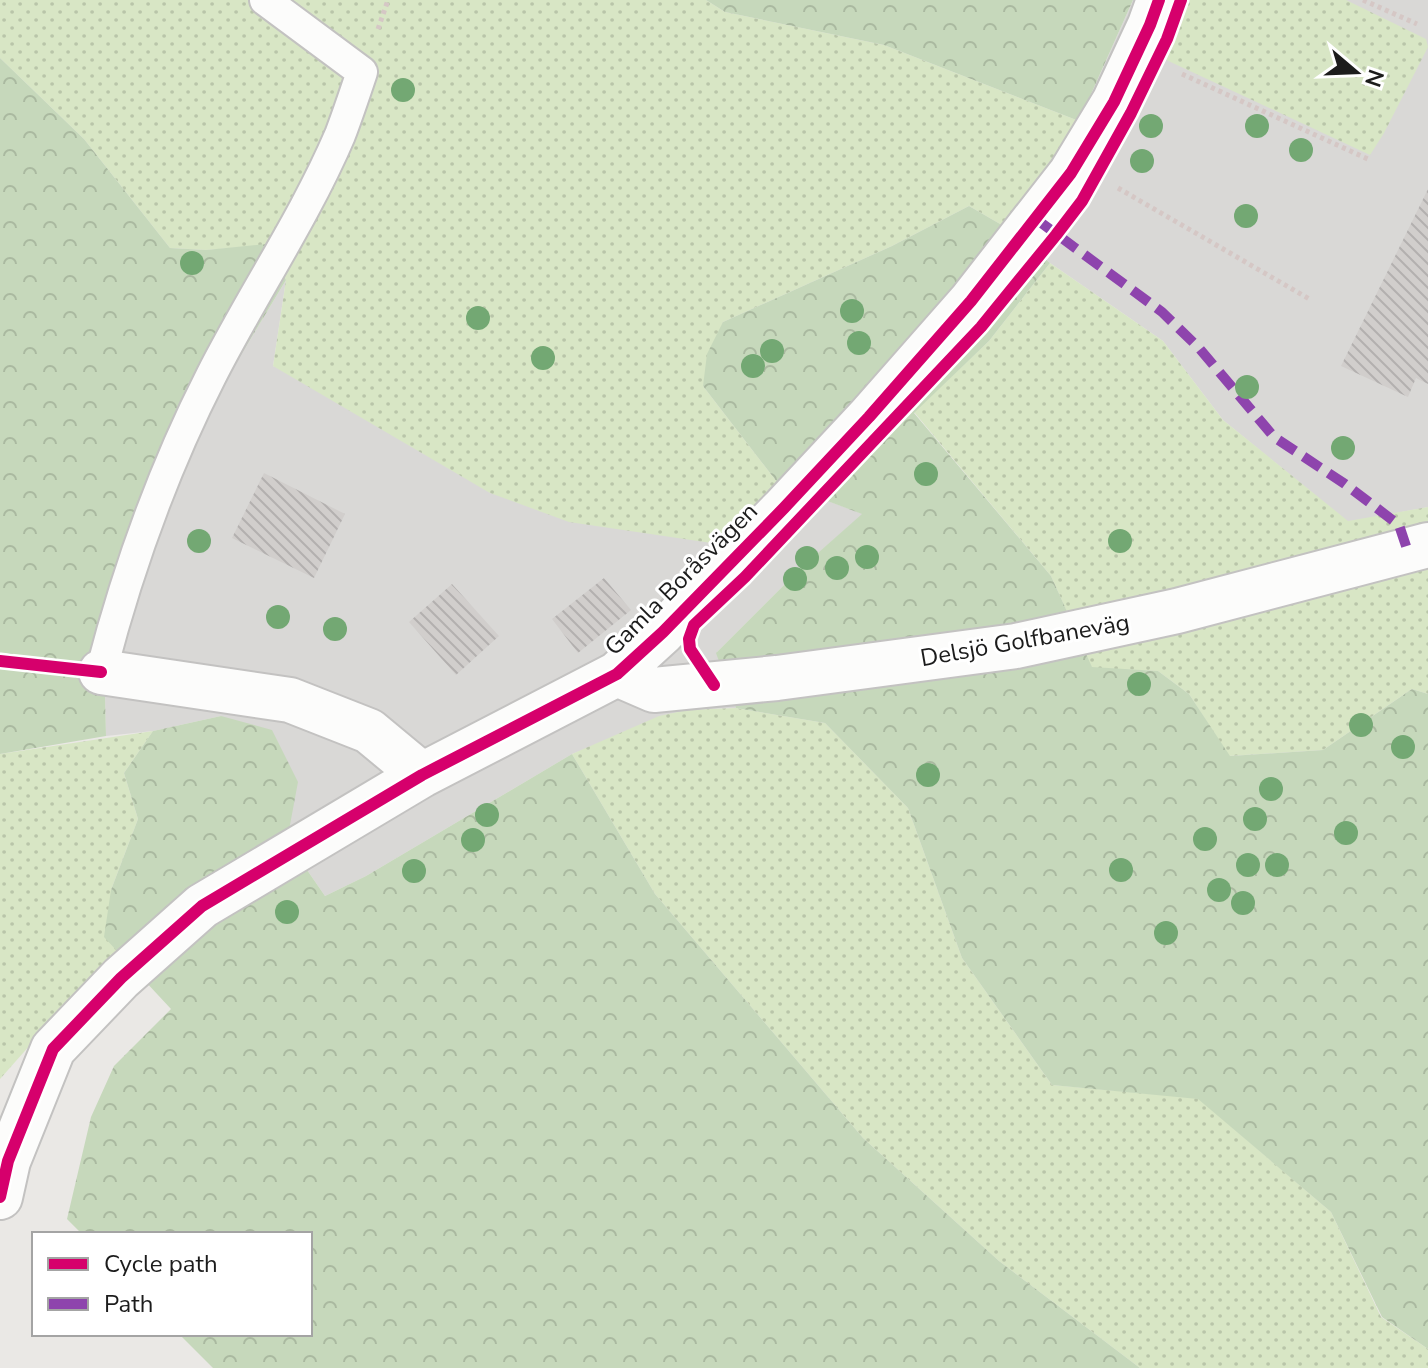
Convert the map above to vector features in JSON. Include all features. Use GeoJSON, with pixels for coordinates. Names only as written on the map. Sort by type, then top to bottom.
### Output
{"type":"FeatureCollection","features":[{"type":"Feature","properties":{"kind":"street","name":"Gamla Boråsvägen"},"geometry":{"type":"LineString","coordinates":[[0,1197],[8,1161],[53,1049],[121,978],[202,906],[422,775],[617,674],[663,632],[784,508],[971,301],[1071,173],[1114,102],[1159,0]]}},
{"type":"Feature","properties":{"kind":"street","name":"Delsjö Golfbaneväg"},"geometry":{"type":"LineString","coordinates":[[617,674],[654,690],[777,678],[1016,646],[1177,611],[1428,545]]}},
{"type":"Feature","properties":{"kind":"street"},"geometry":{"type":"LineString","coordinates":[[101,672],[290,700],[369,731],[422,775]]}},
{"type":"Feature","properties":{"kind":"lane"},"geometry":{"type":"LineString","coordinates":[[101,672],[121,593],[159,486],[211,376],[299,216],[339,135],[362,72],[265,0]]}},
{"type":"Feature","properties":{"kind":"path"},"geometry":{"type":"LineString","coordinates":[[1363,0],[1417,24]]}},
{"type":"Feature","properties":{"kind":"path"},"geometry":{"type":"LineString","coordinates":[[1171,68],[1370,160]]}},
{"type":"Feature","properties":{"kind":"path"},"geometry":{"type":"LineString","coordinates":[[1110,184],[1311,300]]}},
{"type":"Feature","properties":{"kind":"shaded area"},"geometry":{"type":"Polygon","coordinates":[[[1133,0],[1428,0],[1428,507],[1348,522],[1223,420],[1163,341],[1050,263],[1007,228],[1079,121],[1133,0]]]}},
{"type":"Feature","properties":{"kind":"shaded area"},"geometry":{"type":"Polygon","coordinates":[[[286,280],[273,366],[725,545],[777,482],[863,514],[802,567],[717,652],[736,708],[687,710],[572,754],[366,876],[325,896],[287,841],[221,716],[153,731],[106,736],[105,694],[183,466],[229,375],[286,280]]]}},
{"type":"Feature","properties":{"kind":"green space"},"geometry":{"type":"Polygon","coordinates":[[[0,0],[706,0],[725,12],[884,45],[1079,121],[1007,228],[969,206],[892,246],[723,322],[703,386],[777,482],[725,545],[569,522],[490,493],[273,366],[286,280],[267,245],[206,250],[170,248],[84,139],[0,58],[0,0]]]}},
{"type":"Feature","properties":{"kind":"green space"},"geometry":{"type":"Polygon","coordinates":[[[706,0],[1133,0],[1079,121],[884,45],[725,12],[706,0]]]}},
{"type":"Feature","properties":{"kind":"green space"},"geometry":{"type":"Polygon","coordinates":[[[1186,0],[1346,0],[1426,39],[1428,47],[1370,155],[1162,58],[1186,0]]]}},
{"type":"Feature","properties":{"kind":"green space"},"geometry":{"type":"Polygon","coordinates":[[[0,58],[84,139],[170,248],[206,250],[267,244],[286,280],[229,375],[183,466],[105,694],[106,736],[0,754],[0,58]]]}},
{"type":"Feature","properties":{"kind":"green space"},"geometry":{"type":"Polygon","coordinates":[[[969,206],[1007,228],[1050,263],[989,341],[914,413],[1051,576],[1092,667],[1158,671],[1189,694],[1230,756],[1323,750],[1412,689],[1428,694],[1428,1349],[1382,1317],[1331,1212],[1198,1099],[1052,1085],[962,958],[908,808],[825,723],[736,708],[716,653],[802,567],[862,514],[777,482],[703,386],[707,354],[723,322],[892,246],[969,206]]]}},
{"type":"Feature","properties":{"kind":"green space"},"geometry":{"type":"Polygon","coordinates":[[[1050,263],[1163,341],[1223,420],[1348,521],[1428,507],[1428,694],[1412,689],[1323,750],[1229,756],[1189,694],[1158,671],[1092,668],[1051,576],[914,412],[989,341],[1050,263]]]}},
{"type":"Feature","properties":{"kind":"green space"},"geometry":{"type":"Polygon","coordinates":[[[736,708],[825,723],[908,808],[962,958],[1052,1085],[1198,1098],[1331,1212],[1381,1317],[1428,1349],[1428,1368],[1140,1368],[999,1261],[863,1138],[655,894],[572,754],[659,716],[687,710],[736,708]]]}},
{"type":"Feature","properties":{"kind":"green space"},"geometry":{"type":"Polygon","coordinates":[[[221,716],[272,730],[298,782],[287,841],[325,896],[366,876],[572,754],[655,894],[863,1138],[999,1261],[1140,1368],[213,1368],[181,1336],[312,1336],[312,1232],[80,1232],[67,1219],[91,1117],[114,1066],[171,1009],[104,937],[111,890],[138,819],[124,773],[153,731],[221,716]]]}},
{"type":"Feature","properties":{"kind":"green space"},"geometry":{"type":"Polygon","coordinates":[[[153,731],[124,773],[138,819],[111,890],[127,960],[39,1035],[0,1079],[0,754],[153,731]]]}},
{"type":"Feature","properties":{"kind":"building"},"geometry":{"type":"Polygon","coordinates":[[[1428,189],[1428,384],[1416,378],[1408,397],[1341,366],[1428,189]]]}},
{"type":"Feature","properties":{"kind":"building"},"geometry":{"type":"Polygon","coordinates":[[[264,473],[345,514],[314,578],[232,538],[264,473]]]}},
{"type":"Feature","properties":{"kind":"building"},"geometry":{"type":"Polygon","coordinates":[[[604,578],[631,610],[578,653],[552,619],[604,578]]]}},
{"type":"Feature","properties":{"kind":"building"},"geometry":{"type":"Polygon","coordinates":[[[452,584],[499,636],[456,675],[409,622],[452,584]]]}},
{"type":"Feature","properties":{"kind":"marked path"},"geometry":{"type":"LineString","coordinates":[[1036,219],[1162,312],[1199,348],[1274,437],[1345,484],[1399,525],[1407,549]]}},
{"type":"Feature","properties":{"kind":"cycle path"},"geometry":{"type":"LineString","coordinates":[[0,1197],[8,1161],[53,1049],[121,978],[202,906],[422,775],[617,674],[663,632],[784,508],[971,301],[1071,173],[1114,102],[1159,0]]}},
{"type":"Feature","properties":{"kind":"cycle path"},"geometry":{"type":"LineString","coordinates":[[714,685],[690,649],[689,639],[694,625],[745,577],[981,327],[1056,235],[1082,201],[1131,113],[1167,39],[1181,0]]}},
{"type":"Feature","properties":{"kind":"cycle path"},"geometry":{"type":"LineString","coordinates":[[0,661],[101,672]]}}]}
